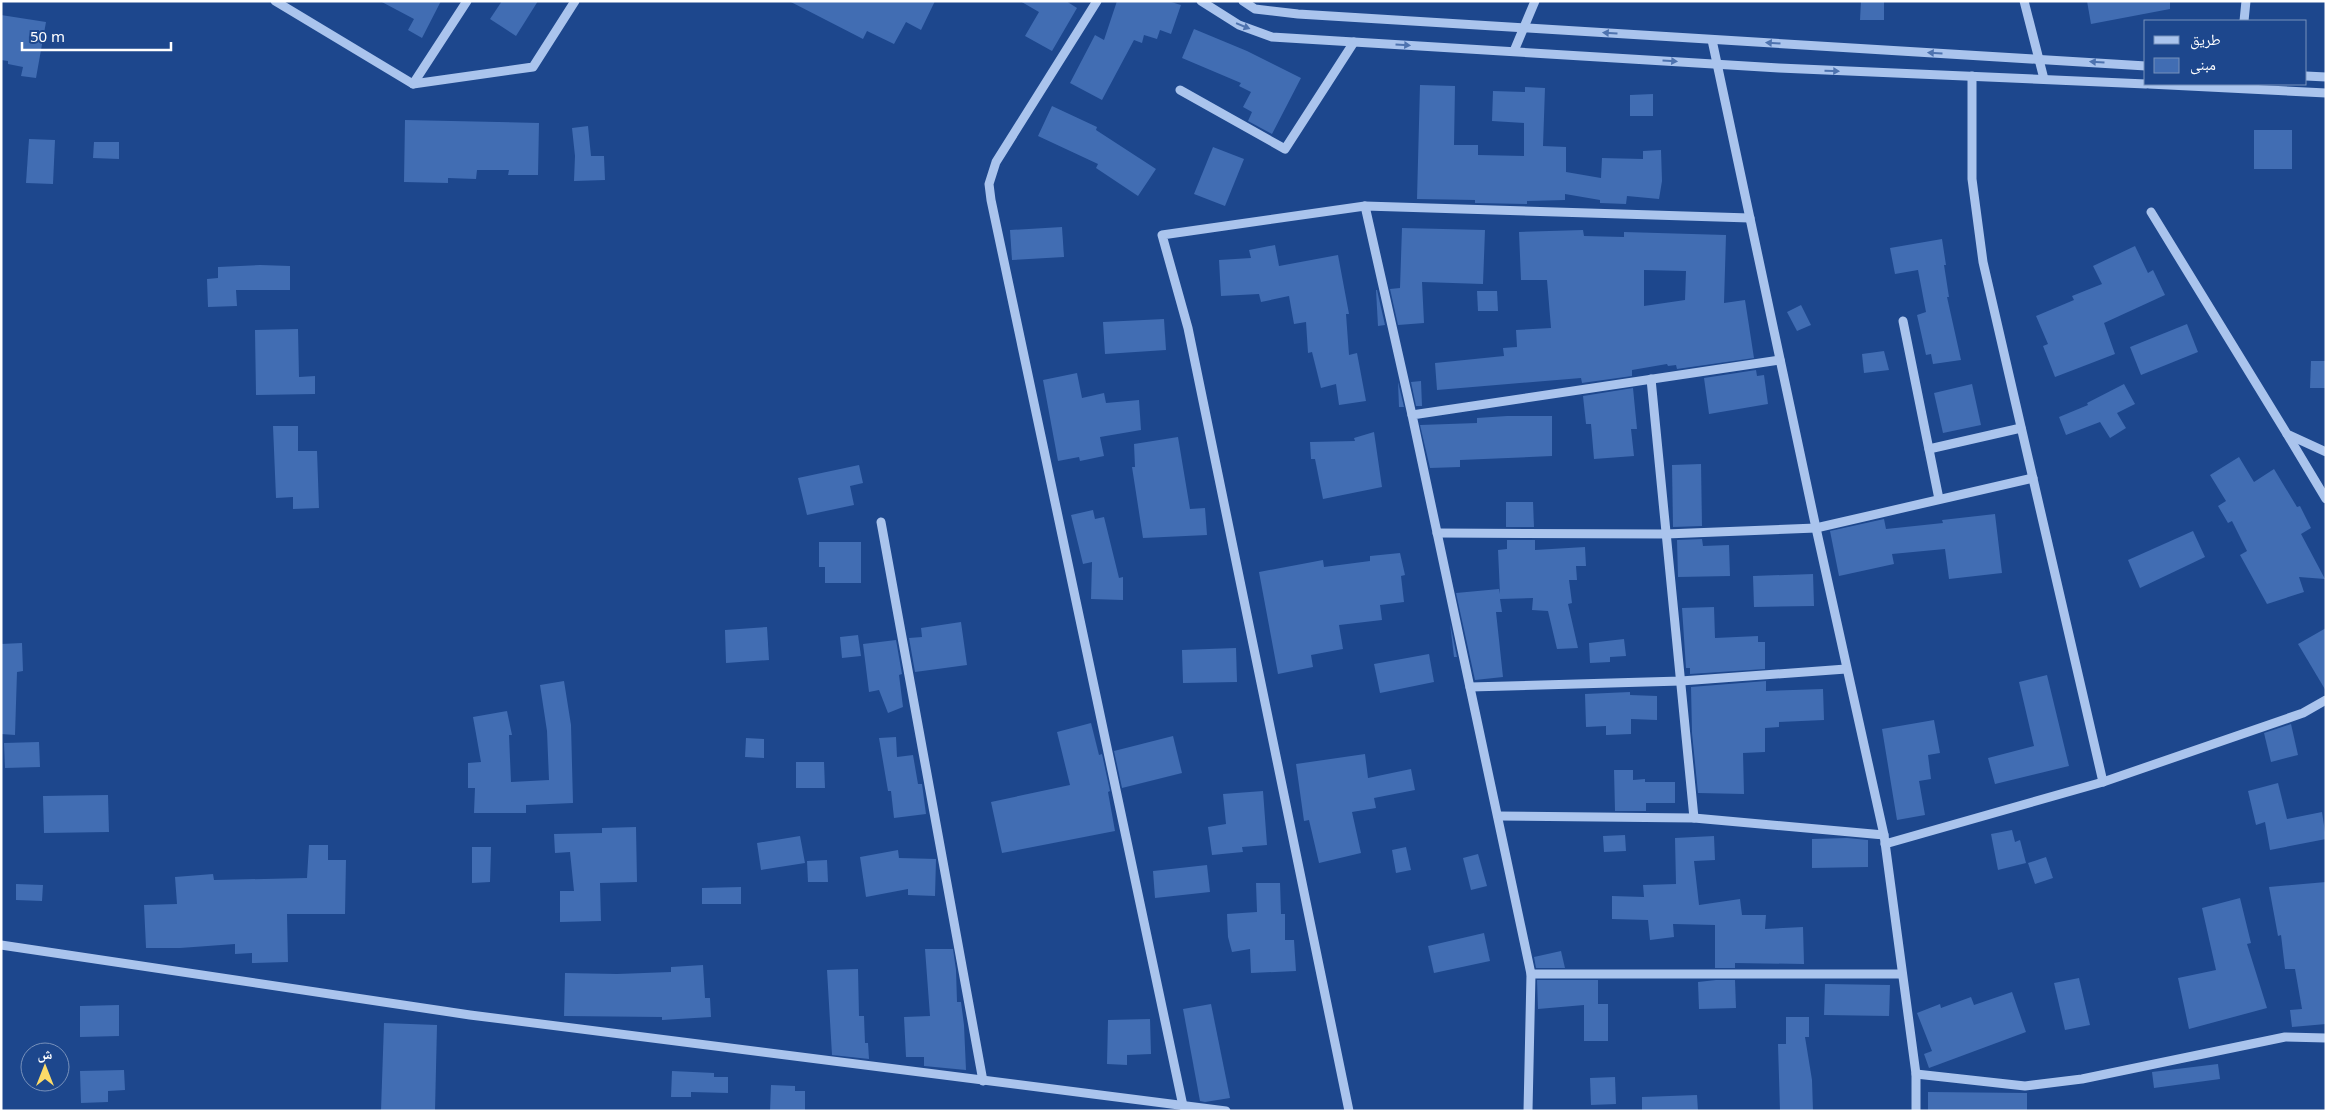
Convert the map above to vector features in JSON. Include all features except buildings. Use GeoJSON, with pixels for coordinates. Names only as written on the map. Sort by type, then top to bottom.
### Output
{"type":"FeatureCollection","features":[{"type":"Feature","properties":{"kind":"street"},"geometry":{"type":"LineString","coordinates":[[275,1],[413,84],[533,67],[575,1]]}},
{"type":"Feature","properties":{"kind":"street"},"geometry":{"type":"LineString","coordinates":[[413,84],[467,1]]}},
{"type":"Feature","properties":{"kind":"street"},"geometry":{"type":"LineString","coordinates":[[1097,1],[996,162],[989,184],[990,200],[1183,1106]]}},
{"type":"Feature","properties":{"kind":"street"},"geometry":{"type":"LineString","coordinates":[[1201,1],[1238,25],[1272,36],[1718,64],[2144,84]]}},
{"type":"Feature","properties":{"kind":"street"},"geometry":{"type":"LineString","coordinates":[[1243,1],[1254,9],[1298,14],[2144,66]]}},
{"type":"Feature","properties":{"kind":"street"},"geometry":{"type":"LineString","coordinates":[[1514,52],[1535,1]]}},
{"type":"Feature","properties":{"kind":"street"},"geometry":{"type":"LineString","coordinates":[[2024,1],[2044,79]]}},
{"type":"Feature","properties":{"kind":"street"},"geometry":{"type":"LineString","coordinates":[[2244,20],[2246,1]]}},
{"type":"Feature","properties":{"kind":"street"},"geometry":{"type":"LineString","coordinates":[[1712,40],[1884,840],[1916,1074],[1916,1111]]}},
{"type":"Feature","properties":{"kind":"street"},"geometry":{"type":"LineString","coordinates":[[1180,90],[1285,149],[1354,42]]}},
{"type":"Feature","properties":{"kind":"street"},"geometry":{"type":"LineString","coordinates":[[1972,76],[1972,179],[1983,262],[2103,782]]}},
{"type":"Feature","properties":{"kind":"street"},"geometry":{"type":"LineString","coordinates":[[2307,76],[2326,77]]}},
{"type":"Feature","properties":{"kind":"street"},"geometry":{"type":"LineString","coordinates":[[2193,85],[2239,86],[2326,93]]}},
{"type":"Feature","properties":{"kind":"street"},"geometry":{"type":"LineString","coordinates":[[1349,1111],[1188,328],[1162,235],[1365,206],[1750,218]]}},
{"type":"Feature","properties":{"kind":"street"},"geometry":{"type":"LineString","coordinates":[[1365,206],[1412,415],[1531,974],[1528,1111]]}},
{"type":"Feature","properties":{"kind":"street"},"geometry":{"type":"LineString","coordinates":[[2151,212],[2326,499]]}},
{"type":"Feature","properties":{"kind":"street"},"geometry":{"type":"LineString","coordinates":[[1903,321],[1939,500]]}},
{"type":"Feature","properties":{"kind":"street"},"geometry":{"type":"LineString","coordinates":[[1412,415],[1780,360]]}},
{"type":"Feature","properties":{"kind":"street"},"geometry":{"type":"LineString","coordinates":[[1651,379],[1694,818]]}},
{"type":"Feature","properties":{"kind":"street"},"geometry":{"type":"LineString","coordinates":[[1929,449],[2021,428]]}},
{"type":"Feature","properties":{"kind":"street"},"geometry":{"type":"LineString","coordinates":[[2287,434],[2326,452]]}},
{"type":"Feature","properties":{"kind":"street"},"geometry":{"type":"LineString","coordinates":[[1437,533],[1666,534],[1816,528],[2033,478]]}},
{"type":"Feature","properties":{"kind":"street"},"geometry":{"type":"LineString","coordinates":[[881,522],[983,1081]]}},
{"type":"Feature","properties":{"kind":"street"},"geometry":{"type":"LineString","coordinates":[[1470,687],[1681,681],[1846,669]]}},
{"type":"Feature","properties":{"kind":"street"},"geometry":{"type":"LineString","coordinates":[[1498,816],[1694,818],[1884,840],[2103,782],[2303,713],[2326,700]]}},
{"type":"Feature","properties":{"kind":"street"},"geometry":{"type":"LineString","coordinates":[[1,945],[470,1015],[1226,1111]]}},
{"type":"Feature","properties":{"kind":"street"},"geometry":{"type":"LineString","coordinates":[[1531,974],[1902,974]]}},
{"type":"Feature","properties":{"kind":"street"},"geometry":{"type":"LineString","coordinates":[[1916,1074],[2026,1086],[2082,1079],[2285,1037],[2326,1038]]}}]}
